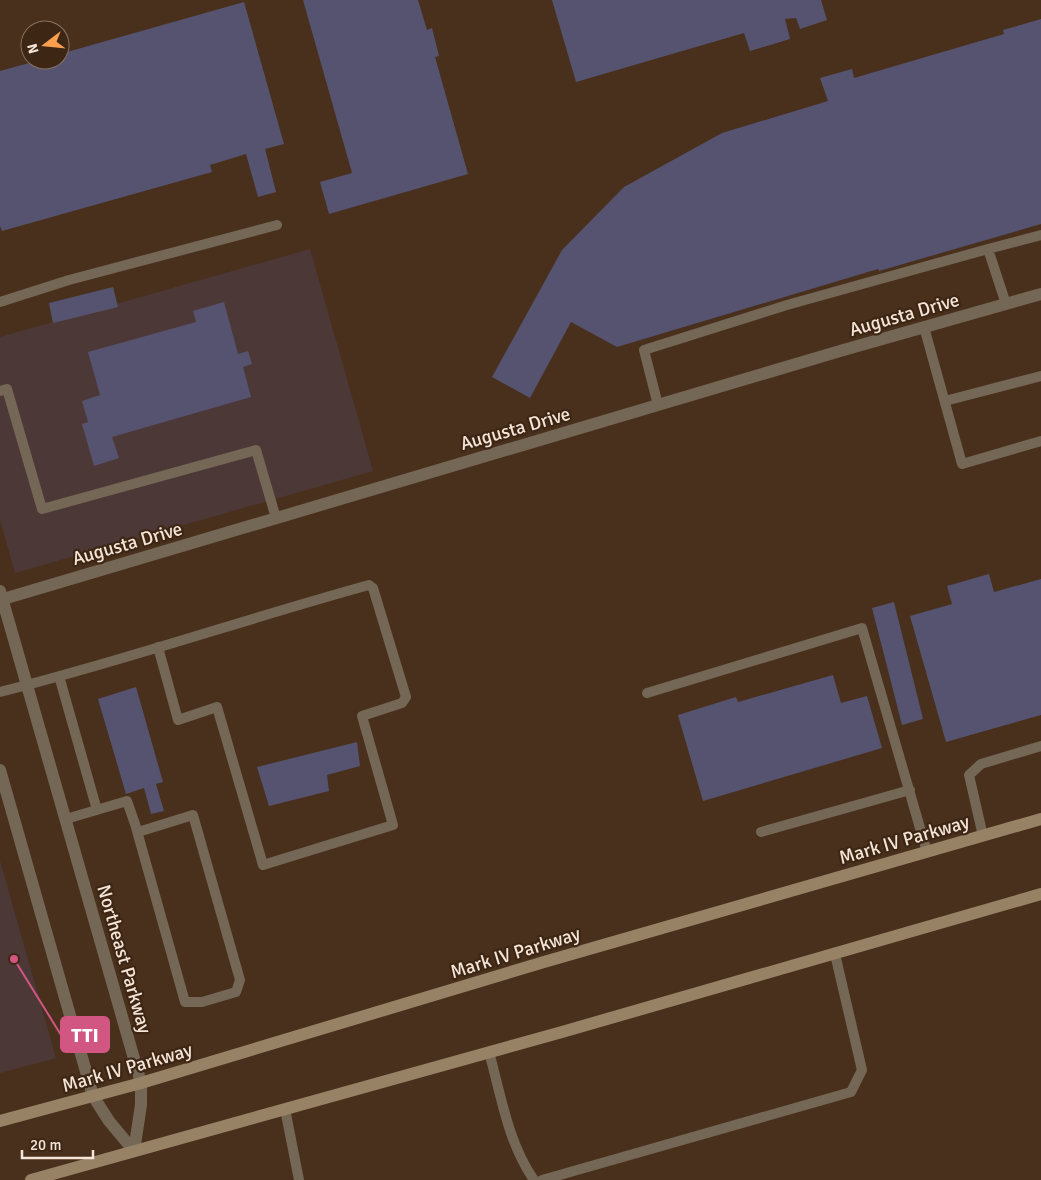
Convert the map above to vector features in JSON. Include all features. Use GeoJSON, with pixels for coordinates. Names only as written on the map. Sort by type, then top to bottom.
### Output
{"type":"FeatureCollection","features":[{"type":"Feature","properties":{"kind":"main road","name":"Mark IV Parkway"},"geometry":{"type":"LineString","coordinates":[[0,1121],[141,1083],[535,965],[1041,819]]}},
{"type":"Feature","properties":{"kind":"main road"},"geometry":{"type":"LineString","coordinates":[[31,1180],[489,1052],[1041,894]]}},
{"type":"Feature","properties":{"kind":"street","name":"Augusta Drive"},"geometry":{"type":"LineString","coordinates":[[1,596],[276,518],[1041,294]]}},
{"type":"Feature","properties":{"kind":"street","name":"Northeast Parkway"},"geometry":{"type":"LineString","coordinates":[[1,596],[141,1083],[141,1105],[134,1151]]}},
{"type":"Feature","properties":{"kind":"street"},"geometry":{"type":"LineString","coordinates":[[0,770],[93,1096],[109,1121],[134,1151]]}},
{"type":"Feature","properties":{"kind":"lane"},"geometry":{"type":"LineString","coordinates":[[0,302],[69,280],[278,225]]}},
{"type":"Feature","properties":{"kind":"lane"},"geometry":{"type":"LineString","coordinates":[[658,405],[644,350],[787,305],[1041,235]]}},
{"type":"Feature","properties":{"kind":"lane"},"geometry":{"type":"LineString","coordinates":[[988,249],[1006,304]]}},
{"type":"Feature","properties":{"kind":"lane"},"geometry":{"type":"LineString","coordinates":[[924,327],[962,464],[1041,441]]}},
{"type":"Feature","properties":{"kind":"lane"},"geometry":{"type":"LineString","coordinates":[[945,401],[1041,376]]}},
{"type":"Feature","properties":{"kind":"lane"},"geometry":{"type":"LineString","coordinates":[[0,391],[8,389],[42,509],[256,450],[276,518]]}},
{"type":"Feature","properties":{"kind":"lane"},"geometry":{"type":"LineString","coordinates":[[0,692],[369,585],[373,588],[406,697],[402,703],[362,716],[394,825],[262,865],[217,707],[178,720],[158,647]]}},
{"type":"Feature","properties":{"kind":"lane"},"geometry":{"type":"LineString","coordinates":[[647,693],[862,628],[927,852]]}},
{"type":"Feature","properties":{"kind":"lane"},"geometry":{"type":"LineString","coordinates":[[59,676],[97,810]]}},
{"type":"Feature","properties":{"kind":"lane"},"geometry":{"type":"LineString","coordinates":[[983,836],[968,775],[980,764],[1041,746]]}},
{"type":"Feature","properties":{"kind":"lane"},"geometry":{"type":"LineString","coordinates":[[761,832],[910,790]]}},
{"type":"Feature","properties":{"kind":"lane"},"geometry":{"type":"LineString","coordinates":[[66,820],[127,801],[138,832],[185,1002],[202,1002],[236,992],[240,980],[193,815],[138,832]]}},
{"type":"Feature","properties":{"kind":"lane"},"geometry":{"type":"LineString","coordinates":[[542,1180],[851,1092],[862,1070],[835,954]]}},
{"type":"Feature","properties":{"kind":"lane"},"geometry":{"type":"LineString","coordinates":[[489,1052],[513,1140],[527,1171],[534,1180]]}},
{"type":"Feature","properties":{"kind":"lane"},"geometry":{"type":"LineString","coordinates":[[285,1109],[300,1180]]}},
{"type":"Feature","properties":{"kind":"shaded area"},"geometry":{"type":"Polygon","coordinates":[[[310,249],[373,471],[15,573],[0,520],[0,337],[310,249]]]}},
{"type":"Feature","properties":{"kind":"shaded area"},"geometry":{"type":"Polygon","coordinates":[[[0,861],[56,1058],[0,1073],[0,861]]]}},
{"type":"Feature","properties":{"kind":"building"},"geometry":{"type":"Polygon","coordinates":[[[303,0],[418,0],[427,30],[432,28],[439,56],[435,57],[468,174],[329,214],[320,182],[352,173],[303,0]]]}},
{"type":"Feature","properties":{"kind":"building"},"geometry":{"type":"Polygon","coordinates":[[[552,0],[821,0],[827,20],[800,29],[796,18],[785,19],[790,39],[750,51],[744,33],[576,82],[552,0]]]}},
{"type":"Feature","properties":{"kind":"building"},"geometry":{"type":"Polygon","coordinates":[[[244,2],[284,144],[265,149],[276,192],[258,197],[246,154],[210,165],[212,172],[2,231],[0,226],[0,71],[20,66],[20,70],[70,70],[70,51],[244,2]]]}},
{"type":"Feature","properties":{"kind":"building"},"geometry":{"type":"Polygon","coordinates":[[[1041,19],[1041,224],[879,271],[878,269],[617,347],[571,322],[530,398],[492,377],[562,250],[624,187],[722,133],[828,101],[820,78],[852,69],[854,78],[1004,34],[1003,30],[1041,19]]]}},
{"type":"Feature","properties":{"kind":"building"},"geometry":{"type":"Polygon","coordinates":[[[113,287],[118,307],[53,323],[49,303],[113,287]]]}},
{"type":"Feature","properties":{"kind":"building"},"geometry":{"type":"Polygon","coordinates":[[[224,302],[238,354],[248,351],[252,364],[243,367],[251,397],[112,437],[119,458],[94,466],[82,424],[88,422],[82,401],[100,395],[88,352],[196,322],[193,311],[224,302]]]}},
{"type":"Feature","properties":{"kind":"building"},"geometry":{"type":"Polygon","coordinates":[[[989,574],[994,592],[1041,579],[1041,715],[946,742],[910,616],[952,604],[947,586],[989,574]]]}},
{"type":"Feature","properties":{"kind":"building"},"geometry":{"type":"Polygon","coordinates":[[[894,602],[923,719],[902,725],[872,608],[894,602]]]}},
{"type":"Feature","properties":{"kind":"building"},"geometry":{"type":"Polygon","coordinates":[[[833,675],[841,703],[867,696],[882,748],[703,801],[678,715],[736,697],[738,702],[833,675]]]}},
{"type":"Feature","properties":{"kind":"building"},"geometry":{"type":"Polygon","coordinates":[[[136,687],[163,782],[156,784],[164,811],[151,814],[144,788],[126,794],[98,699],[136,687]]]}},
{"type":"Feature","properties":{"kind":"building"},"geometry":{"type":"Polygon","coordinates":[[[357,742],[360,766],[327,775],[329,791],[269,806],[257,767],[357,742]]]}},
{"type":"Feature","properties":{"kind":"place","name":"TTI"},"geometry":{"type":"Point","coordinates":[14,959]}}]}
